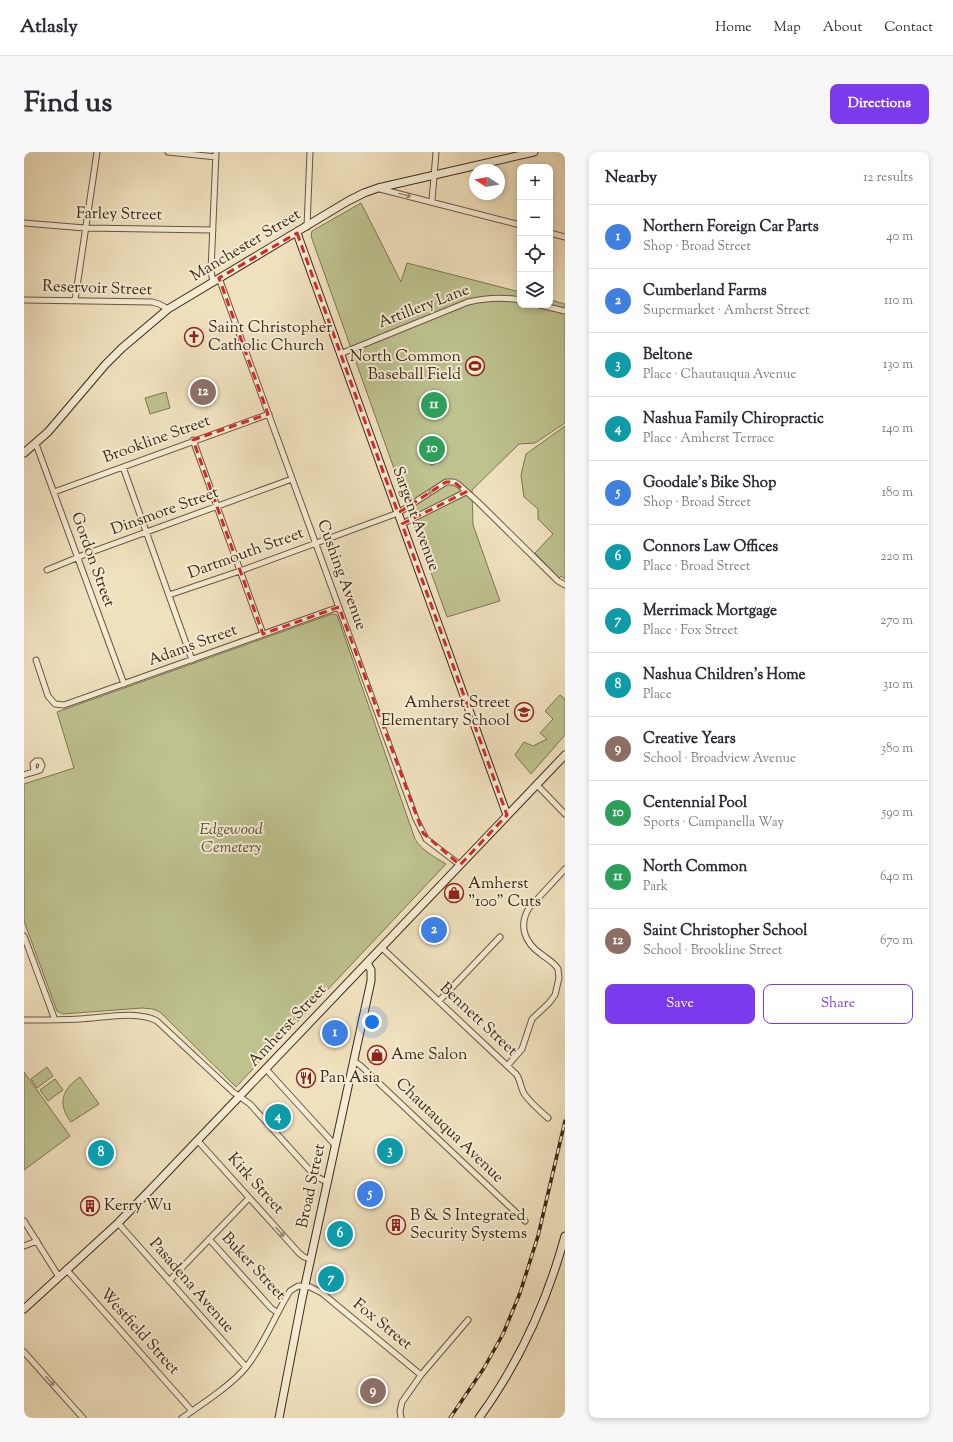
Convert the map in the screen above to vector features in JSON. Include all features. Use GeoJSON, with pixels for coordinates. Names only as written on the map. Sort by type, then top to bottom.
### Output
{"type":"FeatureCollection","features":[{"type":"Feature","properties":{"kind":"main road","name":"Manchester Street"},"geometry":{"type":"LineString","coordinates":[[24,453],[36,444],[57,422],[122,348],[168,309],[297,233],[348,201],[378,188],[519,154],[534,152]]}},
{"type":"Feature","properties":{"kind":"main road","name":"Sargent Avenue"},"geometry":{"type":"LineString","coordinates":[[297,233],[507,815]]}},
{"type":"Feature","properties":{"kind":"main road","name":"Amherst Street"},"geometry":{"type":"LineString","coordinates":[[24,1309],[118,1222],[198,1141],[565,755]]}},
{"type":"Feature","properties":{"kind":"main road","name":"Broad Street"},"geometry":{"type":"LineString","coordinates":[[279,1418],[310,1259],[371,981],[371,970],[367,963]]}},
{"type":"Feature","properties":{"kind":"main road"},"geometry":{"type":"LineString","coordinates":[[479,1418],[507,1375],[530,1333],[549,1289],[565,1236]]}},
{"type":"Feature","properties":{"kind":"street"},"geometry":{"type":"LineString","coordinates":[[75,300],[97,152]]}},
{"type":"Feature","properties":{"kind":"street"},"geometry":{"type":"LineString","coordinates":[[168,152],[216,154]]}},
{"type":"Feature","properties":{"kind":"street"},"geometry":{"type":"LineString","coordinates":[[306,227],[310,152]]}},
{"type":"Feature","properties":{"kind":"street"},"geometry":{"type":"LineString","coordinates":[[432,201],[436,152]]}},
{"type":"Feature","properties":{"kind":"street","name":"Cushing Avenue"},"geometry":{"type":"LineString","coordinates":[[216,154],[211,271],[216,280],[268,414],[420,828],[426,839],[460,865]]}},
{"type":"Feature","properties":{"kind":"street"},"geometry":{"type":"LineString","coordinates":[[378,188],[517,224]]}},
{"type":"Feature","properties":{"kind":"street","name":"Farley Street"},"geometry":{"type":"LineString","coordinates":[[24,223],[85,228],[213,230]]}},
{"type":"Feature","properties":{"kind":"street"},"geometry":{"type":"LineString","coordinates":[[553,234],[565,237]]}},
{"type":"Feature","properties":{"kind":"street","name":"Artillery Lane"},"geometry":{"type":"LineString","coordinates":[[340,354],[468,302],[494,298],[517,300]]}},
{"type":"Feature","properties":{"kind":"street","name":"Reservoir Street"},"geometry":{"type":"LineString","coordinates":[[24,300],[152,302],[168,309]]}},
{"type":"Feature","properties":{"kind":"street"},"geometry":{"type":"LineString","coordinates":[[552,308],[565,311]]}},
{"type":"Feature","properties":{"kind":"street","name":"Brookline Street"},"geometry":{"type":"LineString","coordinates":[[54,492],[193,440],[268,414]]}},
{"type":"Feature","properties":{"kind":"street"},"geometry":{"type":"LineString","coordinates":[[193,440],[263,634]]}},
{"type":"Feature","properties":{"kind":"street","name":"Gordon Street"},"geometry":{"type":"LineString","coordinates":[[36,444],[124,684]]}},
{"type":"Feature","properties":{"kind":"street"},"geometry":{"type":"LineString","coordinates":[[123,467],[192,660]]}},
{"type":"Feature","properties":{"kind":"street","name":"Dinsmore Street"},"geometry":{"type":"LineString","coordinates":[[47,570],[292,479]]}},
{"type":"Feature","properties":{"kind":"street","name":"Dartmouth Street"},"geometry":{"type":"LineString","coordinates":[[169,595],[240,571],[398,512],[446,482],[454,482],[478,502],[558,581],[565,585]]}},
{"type":"Feature","properties":{"kind":"street"},"geometry":{"type":"LineString","coordinates":[[402,524],[466,492]]}},
{"type":"Feature","properties":{"kind":"street","name":"Adams Street"},"geometry":{"type":"LineString","coordinates":[[36,660],[48,696],[55,704],[60,706],[71,704],[339,607]]}},
{"type":"Feature","properties":{"kind":"street"},"geometry":{"type":"LineString","coordinates":[[24,775],[34,772]]}},
{"type":"Feature","properties":{"kind":"street"},"geometry":{"type":"LineString","coordinates":[[537,785],[565,814]]}},
{"type":"Feature","properties":{"kind":"street"},"geometry":{"type":"LineString","coordinates":[[508,1066],[522,1049],[532,1019],[553,999],[557,990],[560,978],[558,969],[529,944],[524,934],[523,924],[529,908],[565,869]]}},
{"type":"Feature","properties":{"kind":"street"},"geometry":{"type":"LineString","coordinates":[[24,936],[26,945],[55,1020]]}},
{"type":"Feature","properties":{"kind":"street"},"geometry":{"type":"LineString","coordinates":[[439,1001],[500,937]]}},
{"type":"Feature","properties":{"kind":"street","name":"Bennett Street"},"geometry":{"type":"LineString","coordinates":[[381,947],[508,1066],[519,1078],[525,1095],[548,1118]]}},
{"type":"Feature","properties":{"kind":"street"},"geometry":{"type":"LineString","coordinates":[[24,1020],[133,1016],[146,1017],[157,1021],[233,1092],[250,1104],[315,1176],[327,1182]]}},
{"type":"Feature","properties":{"kind":"street","name":"Chautauqua Avenue"},"geometry":{"type":"LineString","coordinates":[[354,1060],[525,1221]]}},
{"type":"Feature","properties":{"kind":"street"},"geometry":{"type":"LineString","coordinates":[[266,1069],[335,1145]]}},
{"type":"Feature","properties":{"kind":"street","name":"Kirk Street"},"geometry":{"type":"LineString","coordinates":[[198,1141],[299,1253],[310,1259]]}},
{"type":"Feature","properties":{"kind":"street"},"geometry":{"type":"LineString","coordinates":[[169,1281],[249,1198]]}},
{"type":"Feature","properties":{"kind":"street"},"geometry":{"type":"LineString","coordinates":[[24,1221],[59,1277]]}},
{"type":"Feature","properties":{"kind":"street","name":"Pasadena Avenue"},"geometry":{"type":"LineString","coordinates":[[118,1222],[246,1367]]}},
{"type":"Feature","properties":{"kind":"street","name":"Buker Street"},"geometry":{"type":"LineString","coordinates":[[209,1239],[271,1308],[278,1313]]}},
{"type":"Feature","properties":{"kind":"street"},"geometry":{"type":"LineString","coordinates":[[24,1246],[37,1241]]}},
{"type":"Feature","properties":{"kind":"street","name":"Westfield Street"},"geometry":{"type":"LineString","coordinates":[[66,1270],[192,1411]]}},
{"type":"Feature","properties":{"kind":"street"},"geometry":{"type":"LineString","coordinates":[[182,1418],[235,1378],[246,1367],[264,1341],[292,1289],[298,1286],[305,1286]]}},
{"type":"Feature","properties":{"kind":"street","name":"Fox Street"},"geometry":{"type":"LineString","coordinates":[[305,1286],[314,1288],[322,1293],[421,1375]]}},
{"type":"Feature","properties":{"kind":"street"},"geometry":{"type":"LineString","coordinates":[[401,1418],[400,1411],[402,1402],[421,1375],[468,1320]]}},
{"type":"Feature","properties":{"kind":"street"},"geometry":{"type":"LineString","coordinates":[[24,1352],[83,1418]]}},
{"type":"Feature","properties":{"kind":"highlighted area"},"geometry":{"type":"Polygon","coordinates":[[[297,233],[398,513],[446,482],[454,482],[466,492],[402,524],[507,815],[460,865],[423,833],[339,607],[263,634],[193,440],[268,414],[219,278],[297,233]]]}},
{"type":"Feature","properties":{"kind":"green space"},"geometry":{"type":"Polygon","coordinates":[[[361,203],[401,282],[407,263],[517,291],[517,308],[553,308],[553,301],[565,304],[565,423],[535,443],[519,444],[472,490],[473,525],[500,601],[447,617],[311,236],[312,231],[361,203]]]}},
{"type":"Feature","properties":{"kind":"green space"},"geometry":{"type":"Polygon","coordinates":[[[166,392],[170,408],[150,414],[145,398],[166,392]]]}},
{"type":"Feature","properties":{"kind":"green space"},"geometry":{"type":"Polygon","coordinates":[[[565,426],[565,579],[561,576],[559,578],[535,553],[553,534],[538,519],[538,509],[524,497],[521,475],[526,454],[565,426]]]}},
{"type":"Feature","properties":{"kind":"green space","name":"Edgewood Cemetery"},"geometry":{"type":"Polygon","coordinates":[[[332,614],[337,615],[415,839],[425,850],[446,864],[236,1087],[160,1012],[153,1009],[142,1008],[63,1014],[57,1011],[24,921],[24,784],[74,768],[57,712],[332,614]]]}},
{"type":"Feature","properties":{"kind":"green space"},"geometry":{"type":"Polygon","coordinates":[[[560,695],[565,699],[565,735],[531,774],[515,755],[524,742],[533,746],[547,739],[540,733],[553,719],[545,711],[560,695]]]}},
{"type":"Feature","properties":{"kind":"green space"},"geometry":{"type":"Polygon","coordinates":[[[47,1067],[53,1076],[37,1088],[31,1079],[47,1067]]]}},
{"type":"Feature","properties":{"kind":"green space"},"geometry":{"type":"Polygon","coordinates":[[[24,1072],[70,1136],[24,1170],[24,1072]]]}},
{"type":"Feature","properties":{"kind":"green space"},"geometry":{"type":"Polygon","coordinates":[[[80,1077],[99,1104],[71,1122],[64,1109],[64,1097],[69,1087],[80,1077]]]}},
{"type":"Feature","properties":{"kind":"green space"},"geometry":{"type":"Polygon","coordinates":[[[55,1079],[63,1090],[48,1101],[40,1090],[55,1079]]]}},
{"type":"Feature","properties":{"kind":"water"},"geometry":{"type":"Polygon","coordinates":[[[432,434],[442,461],[431,465],[422,438],[432,434]]]}},
{"type":"Feature","properties":{"kind":"railway"},"geometry":{"type":"LineString","coordinates":[[450,1418],[484,1368],[503,1334],[520,1293],[538,1236],[565,1121]]}},
{"type":"Feature","properties":{"kind":"place","name":"Saint Christopher Catholic Church"},"geometry":{"type":"Point","coordinates":[194,337]}},
{"type":"Feature","properties":{"kind":"place","name":"North Common Baseball Field"},"geometry":{"type":"Point","coordinates":[475,366]}},
{"type":"Feature","properties":{"kind":"place","name":"Saint Christopher School"},"geometry":{"type":"Point","coordinates":[203,392]}},
{"type":"Feature","properties":{"kind":"place","name":"North Common"},"geometry":{"type":"Point","coordinates":[434,405]}},
{"type":"Feature","properties":{"kind":"place","name":"Centennial Pool"},"geometry":{"type":"Point","coordinates":[432,449]}},
{"type":"Feature","properties":{"kind":"place","name":"Amherst Street Elementary School"},"geometry":{"type":"Point","coordinates":[524,712]}},
{"type":"Feature","properties":{"kind":"place","name":"Amherst \"100\" Cuts"},"geometry":{"type":"Point","coordinates":[454,893]}},
{"type":"Feature","properties":{"kind":"place","name":"Cumberland Farms"},"geometry":{"type":"Point","coordinates":[434,930]}},
{"type":"Feature","properties":{"kind":"place","name":"Northern Foreign Car Parts"},"geometry":{"type":"Point","coordinates":[335,1033]}},
{"type":"Feature","properties":{"kind":"place","name":"Ame Salon"},"geometry":{"type":"Point","coordinates":[377,1055]}},
{"type":"Feature","properties":{"kind":"place","name":"Pan Asia"},"geometry":{"type":"Point","coordinates":[306,1078]}},
{"type":"Feature","properties":{"kind":"place","name":"Nashua Family Chiropractic"},"geometry":{"type":"Point","coordinates":[278,1117]}},
{"type":"Feature","properties":{"kind":"place","name":"Beltone"},"geometry":{"type":"Point","coordinates":[390,1151]}},
{"type":"Feature","properties":{"kind":"place","name":"Nashua Children's Home"},"geometry":{"type":"Point","coordinates":[101,1153]}},
{"type":"Feature","properties":{"kind":"place","name":"Goodale's Bike Shop"},"geometry":{"type":"Point","coordinates":[370,1194]}},
{"type":"Feature","properties":{"kind":"place","name":"Kerry Wu"},"geometry":{"type":"Point","coordinates":[90,1206]}},
{"type":"Feature","properties":{"kind":"place","name":"B & S Integrated Security Systems"},"geometry":{"type":"Point","coordinates":[396,1225]}},
{"type":"Feature","properties":{"kind":"place","name":"Connors Law Offices"},"geometry":{"type":"Point","coordinates":[340,1234]}},
{"type":"Feature","properties":{"kind":"place","name":"Merrimack Mortgage"},"geometry":{"type":"Point","coordinates":[331,1279]}},
{"type":"Feature","properties":{"kind":"place","name":"Creative Years"},"geometry":{"type":"Point","coordinates":[373,1391]}}]}
